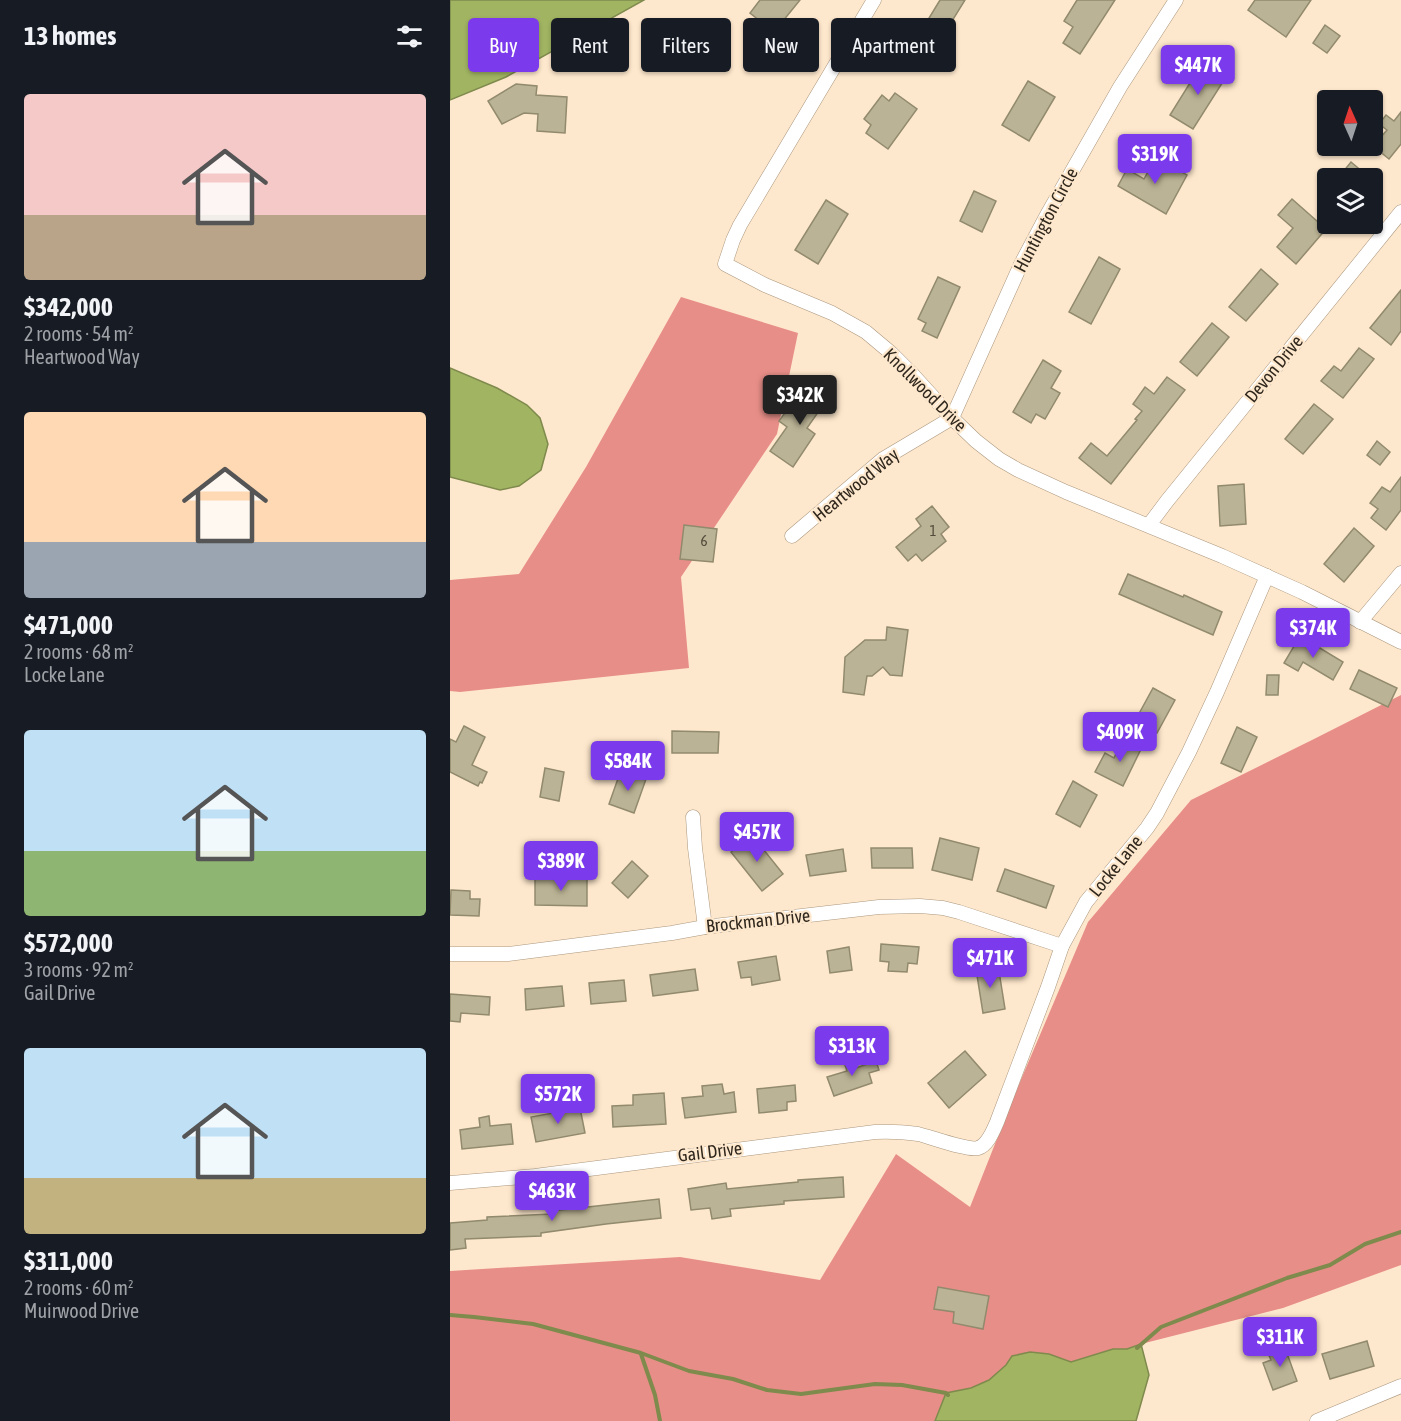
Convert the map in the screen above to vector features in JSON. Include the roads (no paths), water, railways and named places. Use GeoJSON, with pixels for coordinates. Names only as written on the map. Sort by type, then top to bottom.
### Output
{"type":"FeatureCollection","features":[{"type":"Feature","properties":{"kind":"street","name":"Knollwood Drive"},"geometry":{"type":"LineString","coordinates":[[874,0],[740,225],[725,264],[765,285],[832,313],[866,332],[891,353],[976,441],[1018,470],[1267,576],[1401,642]]}},
{"type":"Feature","properties":{"kind":"street","name":"Huntington Circle"},"geometry":{"type":"LineString","coordinates":[[952,418],[1021,264],[1041,225],[1120,87],[1176,0]]}},
{"type":"Feature","properties":{"kind":"street","name":"Devon Drive"},"geometry":{"type":"LineString","coordinates":[[1149,525],[1401,212]]}},
{"type":"Feature","properties":{"kind":"street","name":"Heartwood Way"},"geometry":{"type":"LineString","coordinates":[[792,536],[883,459],[952,418]]}},
{"type":"Feature","properties":{"kind":"street"},"geometry":{"type":"LineString","coordinates":[[1360,622],[1401,573]]}},
{"type":"Feature","properties":{"kind":"street","name":"Locke Lane"},"geometry":{"type":"LineString","coordinates":[[968,1148],[980,1148],[991,1134],[1044,999],[1062,946],[1086,902],[1157,813],[1189,752],[1267,576]]}},
{"type":"Feature","properties":{"kind":"street"},"geometry":{"type":"LineString","coordinates":[[693,817],[705,927]]}},
{"type":"Feature","properties":{"kind":"street","name":"Brockman Drive"},"geometry":{"type":"LineString","coordinates":[[450,954],[508,954],[705,927],[879,907],[920,906],[943,908],[985,919],[1062,946]]}},
{"type":"Feature","properties":{"kind":"street","name":"Gail Drive"},"geometry":{"type":"LineString","coordinates":[[450,1183],[535,1176],[875,1132],[897,1131],[916,1134],[968,1148]]}},
{"type":"Feature","properties":{"kind":"street"},"geometry":{"type":"LineString","coordinates":[[1317,1421],[1401,1386]]}},
{"type":"Feature","properties":{"kind":"waterway"},"geometry":{"type":"LineString","coordinates":[[1137,1348],[1161,1327],[1287,1278],[1330,1265],[1365,1244],[1401,1232]]}},
{"type":"Feature","properties":{"kind":"waterway"},"geometry":{"type":"LineString","coordinates":[[450,1315],[533,1324],[641,1353],[689,1371],[733,1379],[767,1390],[801,1394],[875,1384],[902,1385],[948,1395]]}},
{"type":"Feature","properties":{"kind":"waterway"},"geometry":{"type":"LineString","coordinates":[[641,1354],[655,1395],[660,1421]]}}]}
